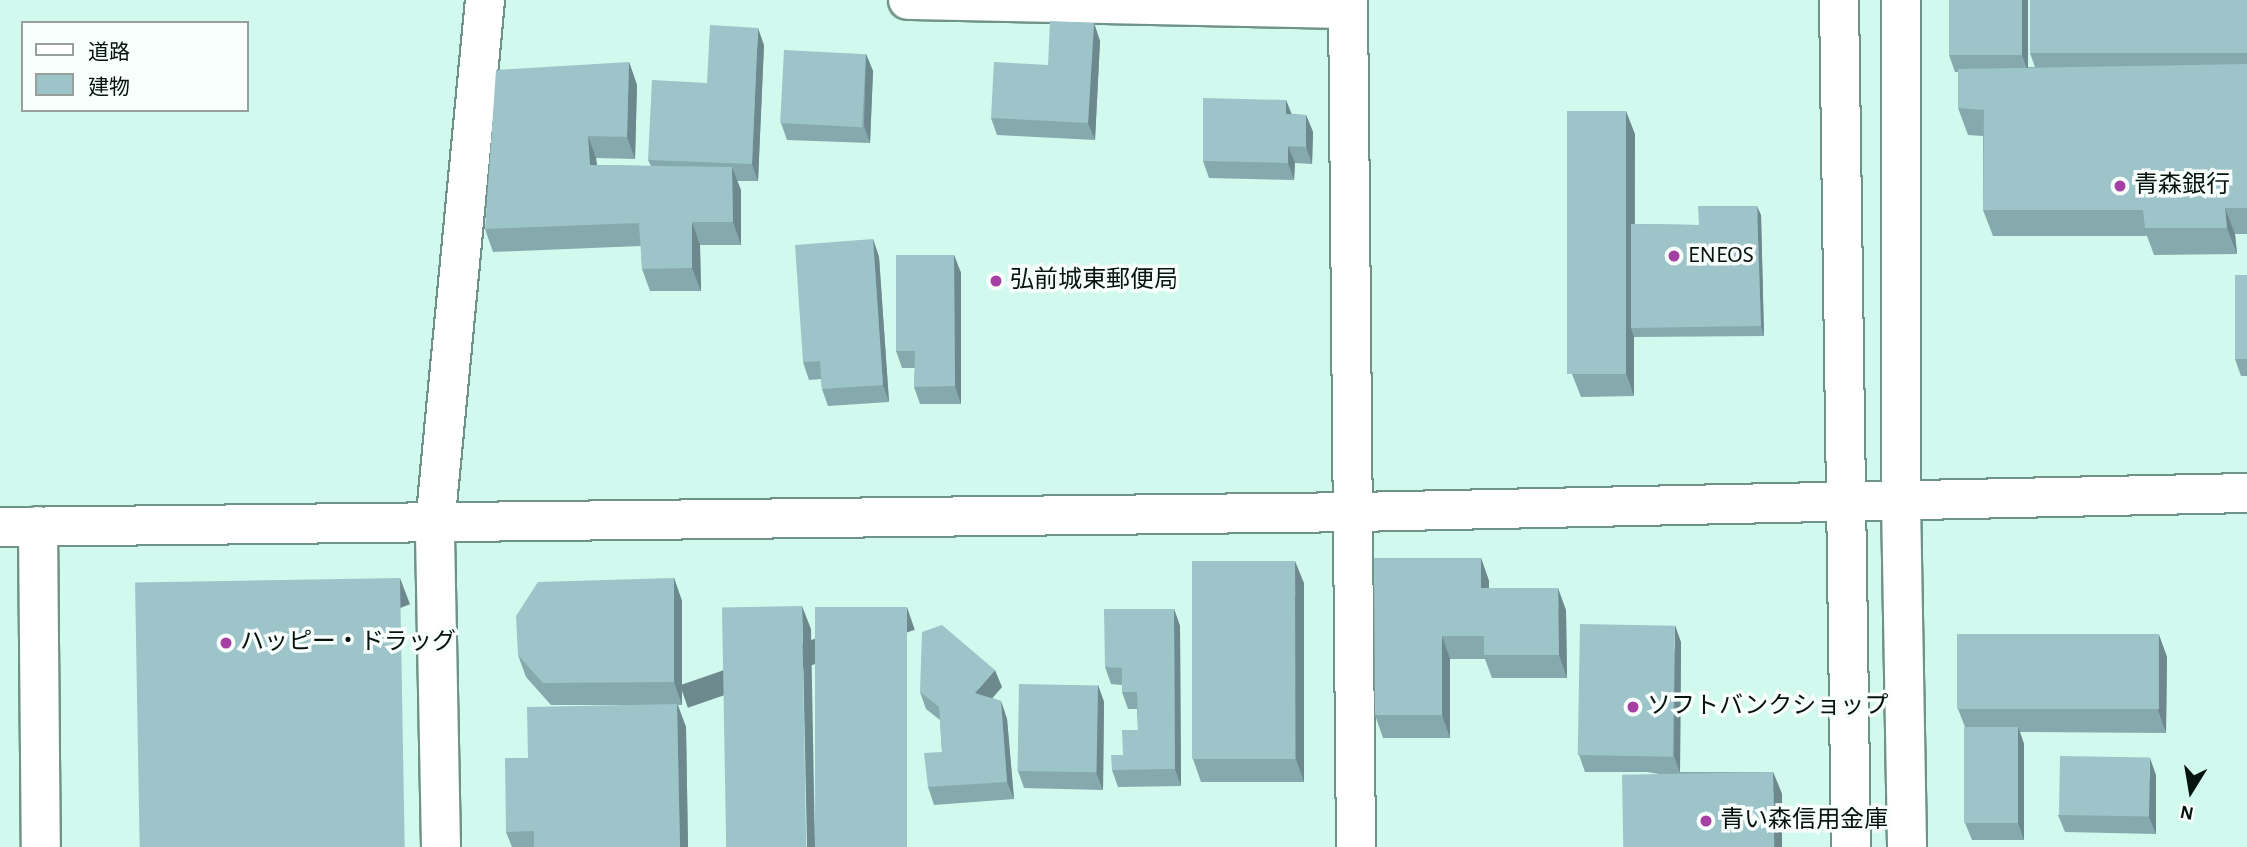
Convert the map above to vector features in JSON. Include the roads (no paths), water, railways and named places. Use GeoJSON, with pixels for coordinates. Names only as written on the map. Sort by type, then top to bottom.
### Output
{"type":"FeatureCollection","features":[{"type":"Feature","properties":{"kind":"street"},"geometry":{"type":"LineString","coordinates":[[441,847],[435,525],[485,0]]}},
{"type":"Feature","properties":{"kind":"street"},"geometry":{"type":"LineString","coordinates":[[908,0],[1102,4],[1348,4],[1355,512],[1356,847]]}},
{"type":"Feature","properties":{"kind":"street"},"geometry":{"type":"LineString","coordinates":[[1839,0],[1851,847]]}},
{"type":"Feature","properties":{"kind":"street"},"geometry":{"type":"LineString","coordinates":[[1901,0],[1901,501],[1908,847]]}},
{"type":"Feature","properties":{"kind":"street"},"geometry":{"type":"LineString","coordinates":[[0,527],[435,525],[1355,512],[2247,493]]}},
{"type":"Feature","properties":{"kind":"street"},"geometry":{"type":"LineString","coordinates":[[38,526],[41,847]]}},
{"type":"Feature","properties":{"kind":"place","name":"青森銀行"},"geometry":{"type":"Point","coordinates":[2120,186]}},
{"type":"Feature","properties":{"kind":"place","name":"ENEOS"},"geometry":{"type":"Point","coordinates":[1674,256]}},
{"type":"Feature","properties":{"kind":"place","name":"弘前城東郵便局"},"geometry":{"type":"Point","coordinates":[996,281]}},
{"type":"Feature","properties":{"kind":"place","name":"ハッピー・ドラッグ"},"geometry":{"type":"Point","coordinates":[226,643]}},
{"type":"Feature","properties":{"kind":"place","name":"ソフトバンクショップ"},"geometry":{"type":"Point","coordinates":[1633,707]}},
{"type":"Feature","properties":{"kind":"place","name":"青い森信用金庫"},"geometry":{"type":"Point","coordinates":[1706,821]}}]}
